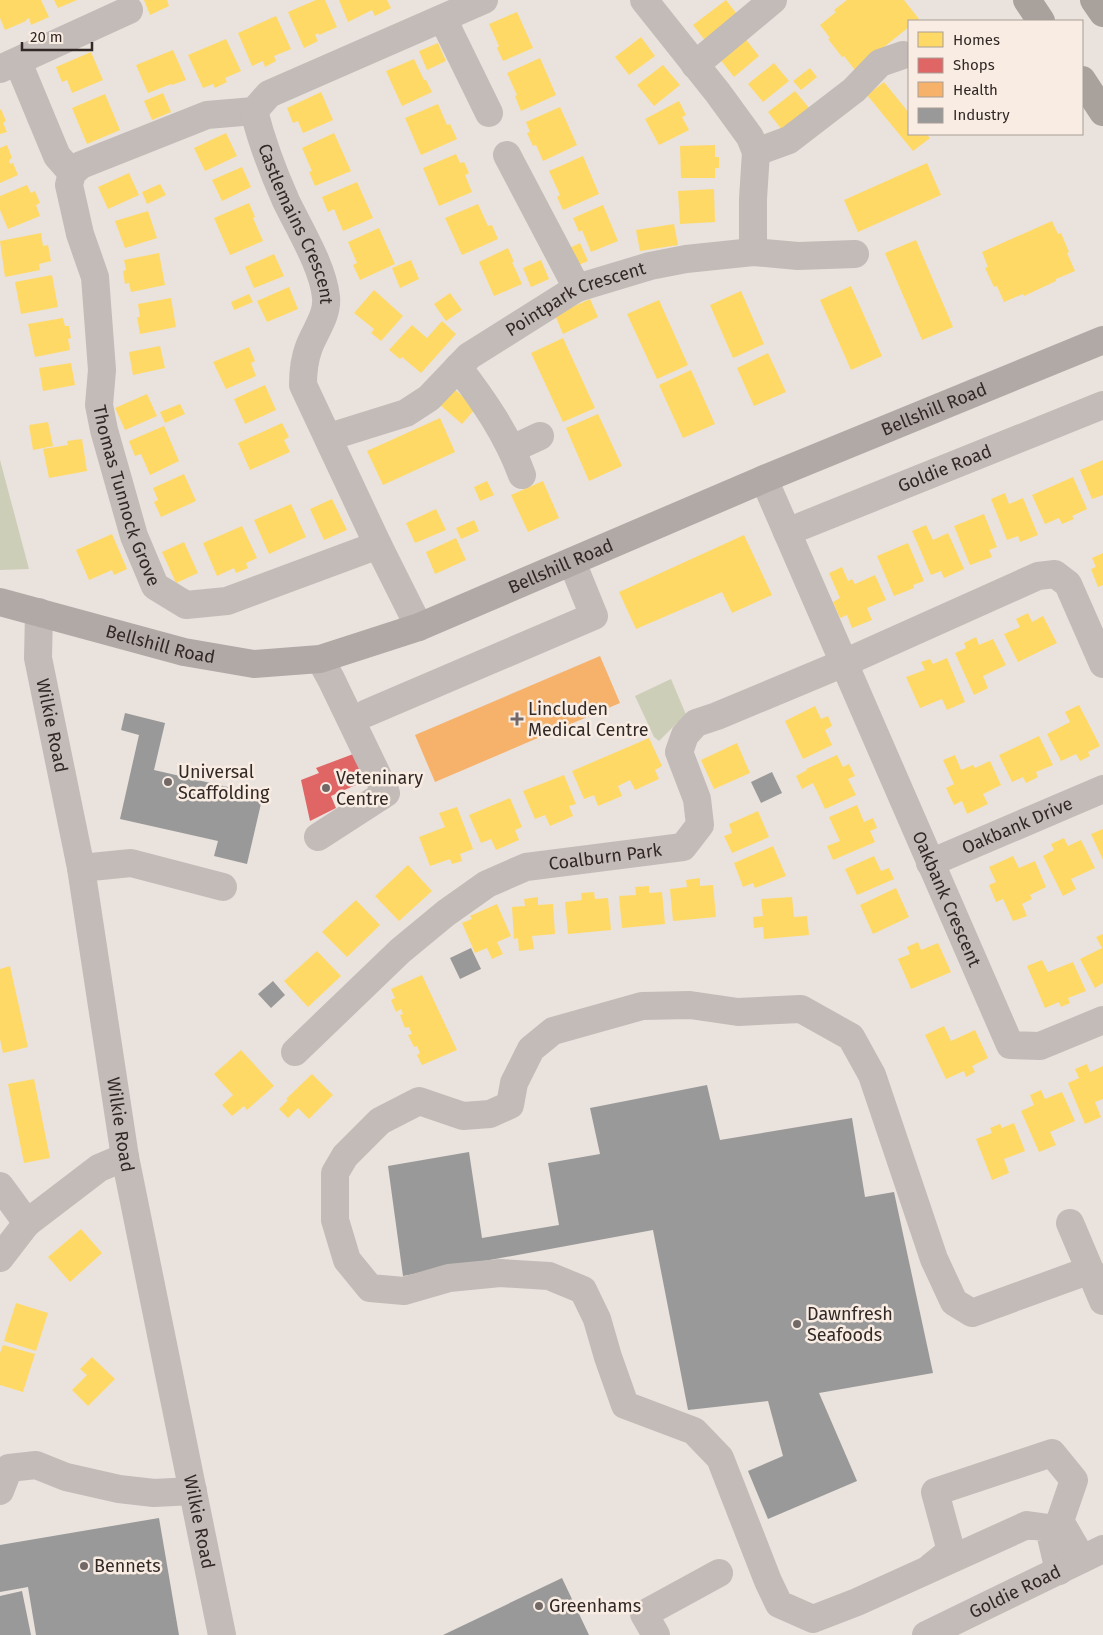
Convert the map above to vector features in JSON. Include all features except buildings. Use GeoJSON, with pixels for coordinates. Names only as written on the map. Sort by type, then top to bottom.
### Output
{"type":"FeatureCollection","features":[{"type":"Feature","properties":{"kind":"highway"},"geometry":{"type":"LineString","coordinates":[[1027,0],[1040,20]]}},
{"type":"Feature","properties":{"kind":"highway"},"geometry":{"type":"LineString","coordinates":[[1094,0],[1103,13]]}},
{"type":"Feature","properties":{"kind":"highway"},"geometry":{"type":"LineString","coordinates":[[1083,82],[1103,112]]}},
{"type":"Feature","properties":{"kind":"main road","name":"Bellshill Road"},"geometry":{"type":"LineString","coordinates":[[0,602],[184,652],[254,664],[320,659],[419,627],[764,479],[1103,340]]}},
{"type":"Feature","properties":{"kind":"street"},"geometry":{"type":"LineString","coordinates":[[129,10],[9,66],[57,156],[72,173],[81,165],[207,115],[254,111],[269,94],[484,0]]}},
{"type":"Feature","properties":{"kind":"street"},"geometry":{"type":"LineString","coordinates":[[644,0],[718,93],[750,137],[756,152],[753,198],[753,252]]}},
{"type":"Feature","properties":{"kind":"street"},"geometry":{"type":"LineString","coordinates":[[695,65],[773,0]]}},
{"type":"Feature","properties":{"kind":"street"},"geometry":{"type":"LineString","coordinates":[[442,19],[489,113]]}},
{"type":"Feature","properties":{"kind":"street"},"geometry":{"type":"LineString","coordinates":[[756,152],[789,140],[854,90],[880,63],[903,55]]}},
{"type":"Feature","properties":{"kind":"street","name":"Castlemains Crescent"},"geometry":{"type":"LineString","coordinates":[[254,111],[262,144],[285,199],[318,268],[326,298],[322,320],[309,346],[303,365],[304,385],[378,545],[419,627]]}},
{"type":"Feature","properties":{"kind":"street"},"geometry":{"type":"LineString","coordinates":[[507,155],[577,288]]}},
{"type":"Feature","properties":{"kind":"street","name":"Thomas Tunnock Grove"},"geometry":{"type":"LineString","coordinates":[[72,173],[68,185],[80,234],[95,277],[102,370],[99,405],[104,430],[134,536],[156,586],[186,605],[227,601],[378,545]]}},
{"type":"Feature","properties":{"kind":"street","name":"Pointpark Crescent"},"geometry":{"type":"LineString","coordinates":[[328,437],[406,413],[429,398],[469,356],[577,288],[650,266],[686,259],[753,252],[798,256],[855,254]]}},
{"type":"Feature","properties":{"kind":"street"},"geometry":{"type":"LineString","coordinates":[[458,367],[485,402],[512,449],[522,475]]}},
{"type":"Feature","properties":{"kind":"street","name":"Goldie Road"},"geometry":{"type":"LineString","coordinates":[[787,532],[1103,405]]}},
{"type":"Feature","properties":{"kind":"street"},"geometry":{"type":"LineString","coordinates":[[512,449],[540,436]]}},
{"type":"Feature","properties":{"kind":"street","name":"Oakbank Crescent"},"geometry":{"type":"LineString","coordinates":[[764,479],[1010,1045],[1040,1046],[1103,1020]]}},
{"type":"Feature","properties":{"kind":"street"},"geometry":{"type":"LineString","coordinates":[[367,713],[594,616],[572,562]]}},
{"type":"Feature","properties":{"kind":"street"},"geometry":{"type":"LineString","coordinates":[[844,663],[1038,576],[1055,574],[1068,584],[1103,664]]}},
{"type":"Feature","properties":{"kind":"street","name":"Wilkie Road"},"geometry":{"type":"LineString","coordinates":[[39,612],[38,658],[81,868],[124,1157],[222,1635]]}},
{"type":"Feature","properties":{"kind":"street"},"geometry":{"type":"LineString","coordinates":[[318,837],[386,793],[320,659]]}},
{"type":"Feature","properties":{"kind":"street","name":"Coalburn Park"},"geometry":{"type":"LineString","coordinates":[[294,1052],[400,951],[446,913],[487,884],[526,867],[683,847],[700,825],[696,799],[679,752],[684,735],[696,723],[844,663]]}},
{"type":"Feature","properties":{"kind":"street","name":"Oakbank Drive"},"geometry":{"type":"LineString","coordinates":[[930,862],[1103,789]]}},
{"type":"Feature","properties":{"kind":"street"},"geometry":{"type":"LineString","coordinates":[[81,868],[131,863],[223,887]]}},
{"type":"Feature","properties":{"kind":"street"},"geometry":{"type":"LineString","coordinates":[[1081,1560],[1049,1528],[1027,1525],[857,1602],[813,1619],[779,1604],[768,1582],[720,1458],[694,1431],[625,1405],[597,1319],[583,1290],[549,1276],[500,1273],[449,1278],[404,1291],[370,1288],[347,1260],[335,1220],[335,1173],[345,1156],[380,1121],[419,1101],[464,1116],[490,1114],[510,1105],[514,1083],[531,1049],[553,1030],[642,1006],[690,1005],[738,1012],[801,1009],[851,1037],[868,1068],[934,1259],[954,1302],[972,1313],[1090,1270]]}},
{"type":"Feature","properties":{"kind":"street"},"geometry":{"type":"LineString","coordinates":[[0,1258],[27,1223],[99,1168],[124,1157]]}},
{"type":"Feature","properties":{"kind":"street"},"geometry":{"type":"LineString","coordinates":[[0,1186],[27,1223]]}},
{"type":"Feature","properties":{"kind":"street"},"geometry":{"type":"LineString","coordinates":[[1070,1223],[1103,1301]]}},
{"type":"Feature","properties":{"kind":"street"},"geometry":{"type":"LineString","coordinates":[[926,1571],[951,1551],[935,1492],[1052,1452],[1074,1480],[1060,1522],[1081,1560]]}},
{"type":"Feature","properties":{"kind":"street"},"geometry":{"type":"LineString","coordinates":[[0,1491],[9,1468],[36,1464],[66,1476],[119,1489],[154,1493],[193,1491]]}},
{"type":"Feature","properties":{"kind":"street","name":"Goldie Road"},"geometry":{"type":"LineString","coordinates":[[926,1635],[1081,1560]]}},
{"type":"Feature","properties":{"kind":"street"},"geometry":{"type":"LineString","coordinates":[[656,1635],[644,1614],[719,1573]]}},
{"type":"Feature","properties":{"kind":"green space"},"geometry":{"type":"Polygon","coordinates":[[[0,460],[29,569],[0,570],[0,460]]]}},
{"type":"Feature","properties":{"kind":"green space"},"geometry":{"type":"Polygon","coordinates":[[[671,679],[687,717],[677,723],[659,741],[654,737],[635,696],[671,679]]]}},
{"type":"Feature","properties":{"kind":"place","name":"Lincluden Medical Centre"},"geometry":{"type":"Point","coordinates":[517,719]}},
{"type":"Feature","properties":{"kind":"place","name":"Universal Scaffolding"},"geometry":{"type":"Point","coordinates":[168,782]}},
{"type":"Feature","properties":{"kind":"place","name":"Veteninary Centre"},"geometry":{"type":"Point","coordinates":[326,788]}},
{"type":"Feature","properties":{"kind":"place","name":"Dawnfresh Seafoods"},"geometry":{"type":"Point","coordinates":[797,1324]}},
{"type":"Feature","properties":{"kind":"place","name":"Bennets"},"geometry":{"type":"Point","coordinates":[84,1566]}},
{"type":"Feature","properties":{"kind":"place","name":"Greenhams"},"geometry":{"type":"Point","coordinates":[539,1606]}}]}
